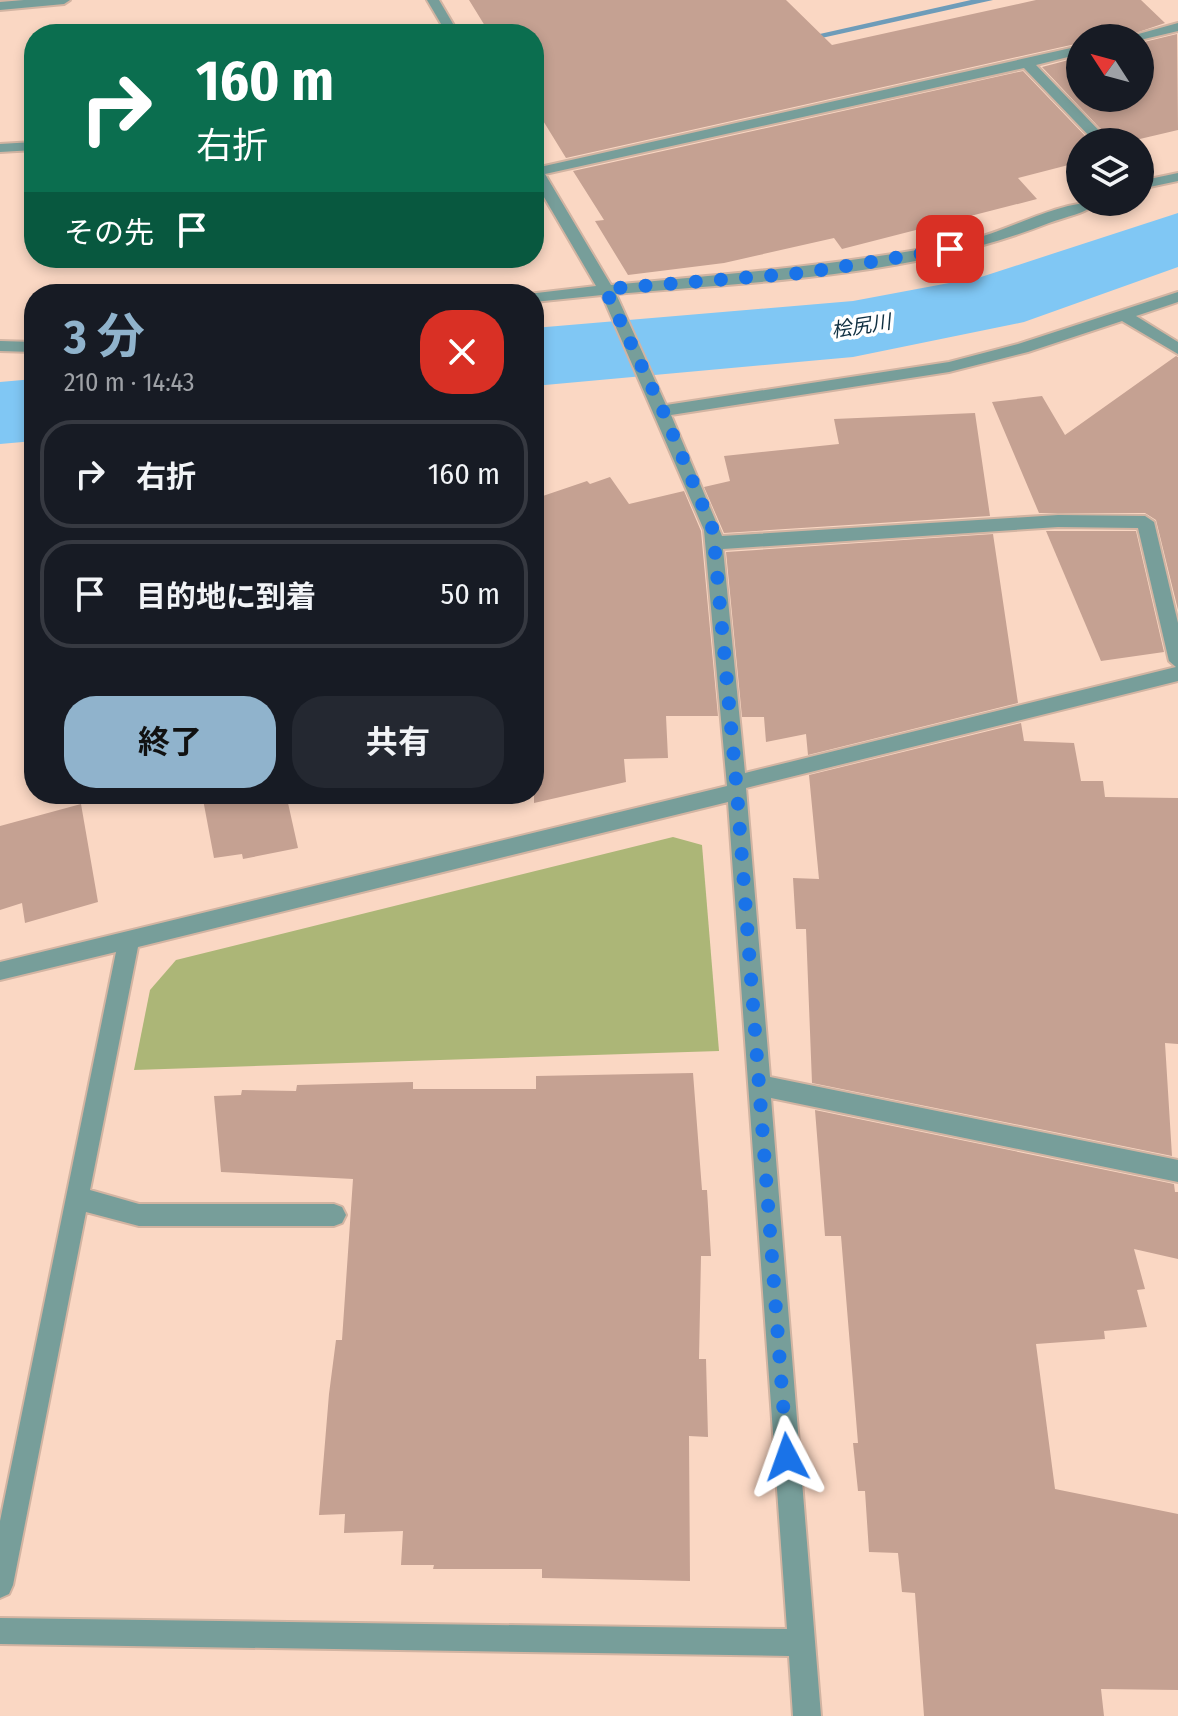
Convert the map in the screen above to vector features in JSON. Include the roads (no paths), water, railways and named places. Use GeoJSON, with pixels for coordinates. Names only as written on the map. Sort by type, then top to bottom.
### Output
{"type":"FeatureCollection","features":[{"type":"Feature","properties":{"kind":"street"},"geometry":{"type":"LineString","coordinates":[[0,6],[64,0]]}},
{"type":"Feature","properties":{"kind":"street"},"geometry":{"type":"LineString","coordinates":[[433,0],[447,24]]}},
{"type":"Feature","properties":{"kind":"street"},"geometry":{"type":"LineString","coordinates":[[1154,32],[1178,27]]}},
{"type":"Feature","properties":{"kind":"street"},"geometry":{"type":"LineString","coordinates":[[544,168],[1066,53]]}},
{"type":"Feature","properties":{"kind":"street"},"geometry":{"type":"LineString","coordinates":[[1027,63],[1090,128]]}},
{"type":"Feature","properties":{"kind":"street"},"geometry":{"type":"LineString","coordinates":[[0,148],[24,147]]}},
{"type":"Feature","properties":{"kind":"street"},"geometry":{"type":"LineString","coordinates":[[1154,181],[1178,177]]}},
{"type":"Feature","properties":{"kind":"street"},"geometry":{"type":"LineString","coordinates":[[544,185],[608,294],[713,530],[737,787],[807,1716]]}},
{"type":"Feature","properties":{"kind":"street"},"geometry":{"type":"LineString","coordinates":[[544,297],[608,294],[803,273],[944,250],[968,245],[1066,211]]}},
{"type":"Feature","properties":{"kind":"street"},"geometry":{"type":"LineString","coordinates":[[660,405],[949,367],[1178,297]]}},
{"type":"Feature","properties":{"kind":"street"},"geometry":{"type":"LineString","coordinates":[[1124,315],[1178,349]]}},
{"type":"Feature","properties":{"kind":"street"},"geometry":{"type":"LineString","coordinates":[[0,346],[24,347]]}},
{"type":"Feature","properties":{"kind":"street"},"geometry":{"type":"LineString","coordinates":[[714,543],[1058,521],[1145,522],[1178,661]]}},
{"type":"Feature","properties":{"kind":"street"},"geometry":{"type":"LineString","coordinates":[[0,971],[1178,674]]}},
{"type":"Feature","properties":{"kind":"street"},"geometry":{"type":"LineString","coordinates":[[0,1585],[129,940]]}},
{"type":"Feature","properties":{"kind":"street"},"geometry":{"type":"LineString","coordinates":[[759,1085],[1178,1171]]}},
{"type":"Feature","properties":{"kind":"street"},"geometry":{"type":"LineString","coordinates":[[78,1198],[139,1215],[334,1215]]}},
{"type":"Feature","properties":{"kind":"street"},"geometry":{"type":"LineString","coordinates":[[0,1631],[801,1643]]}},
{"type":"Feature","properties":{"kind":"waterway"},"geometry":{"type":"LineString","coordinates":[[799,40],[987,0]]}},
{"type":"Feature","properties":{"kind":"waterway","name":"桧尻川"},"geometry":{"type":"LineString","coordinates":[[544,356],[853,329],[994,302],[1178,239]]}},
{"type":"Feature","properties":{"kind":"waterway","name":"桧尻川"},"geometry":{"type":"LineString","coordinates":[[0,413],[24,411]]}}]}
